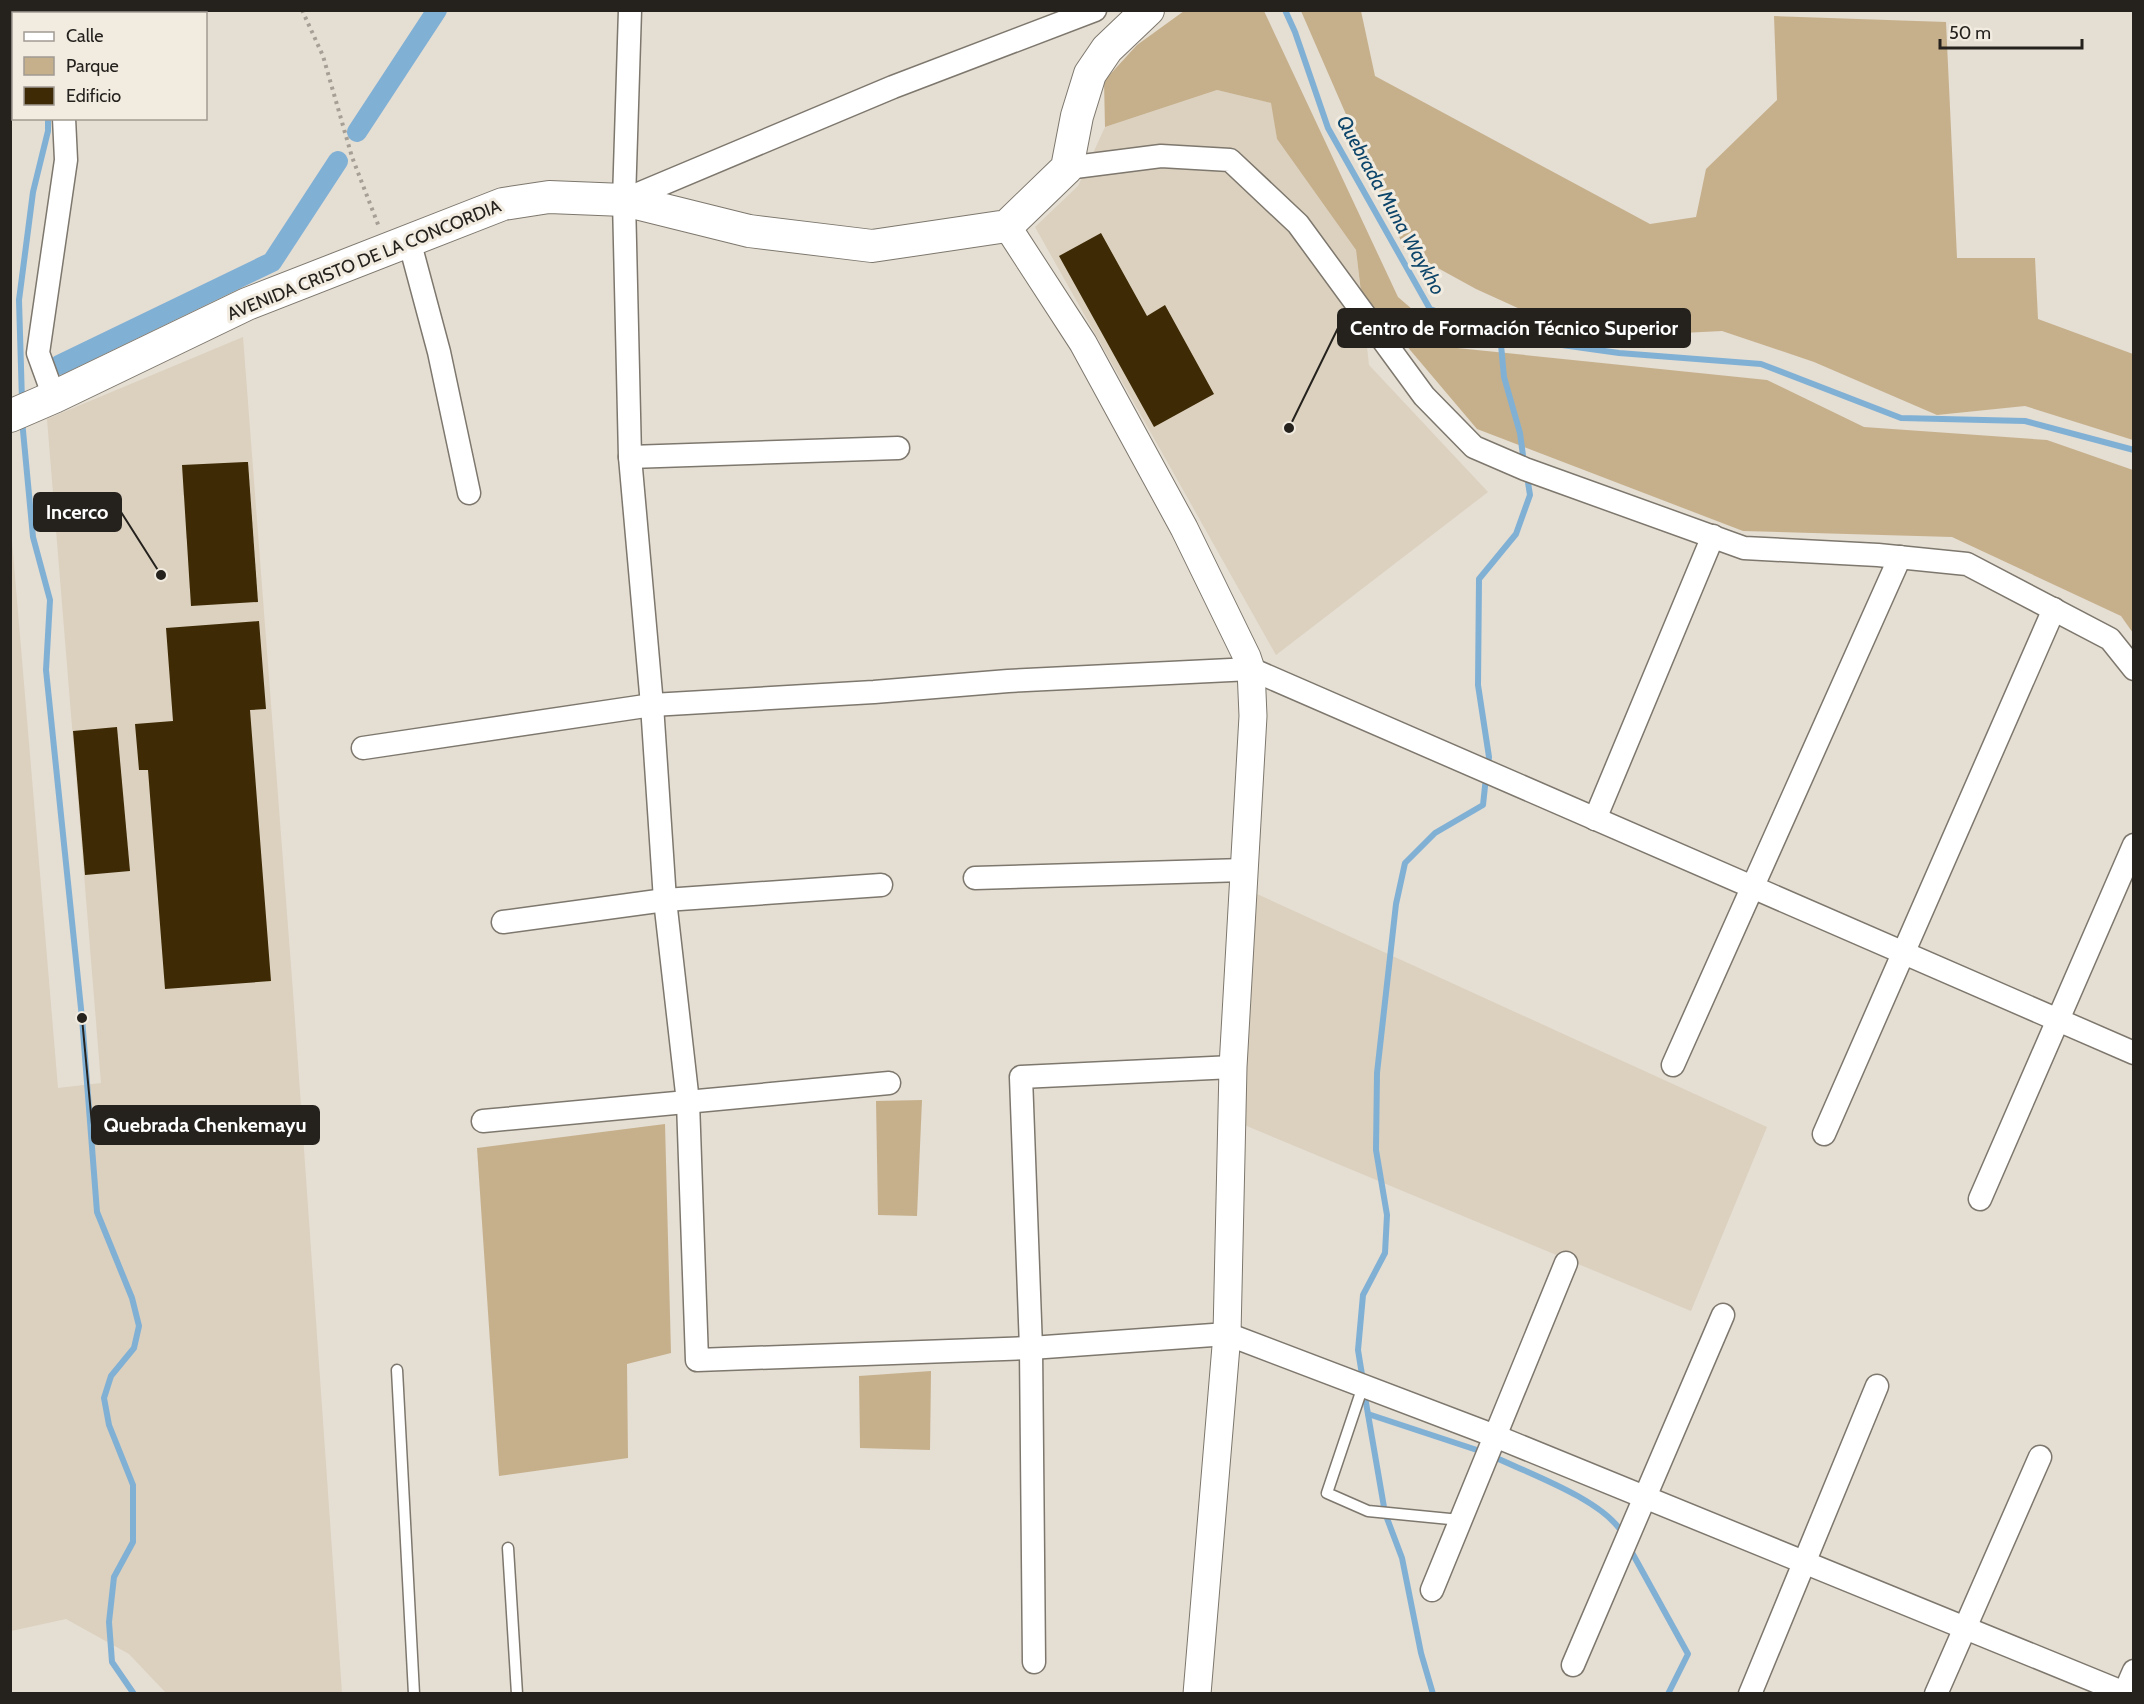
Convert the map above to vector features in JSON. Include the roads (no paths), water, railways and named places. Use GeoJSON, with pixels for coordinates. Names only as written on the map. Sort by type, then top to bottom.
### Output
{"type":"FeatureCollection","features":[{"type":"Feature","properties":{"kind":"main road"},"geometry":{"type":"LineString","coordinates":[[1007,226],[1067,168],[1077,117],[1090,74],[1107,49],[1148,10]]}},
{"type":"Feature","properties":{"kind":"main road","name":"AVENIDA CRISTO DE LA CONCORDIA"},"geometry":{"type":"LineString","coordinates":[[10,416],[49,400],[248,304],[503,204],[549,197],[624,200],[749,231],[872,246],[1007,226]]}},
{"type":"Feature","properties":{"kind":"street"},"geometry":{"type":"LineString","coordinates":[[630,10],[624,200],[630,457],[652,705],[664,900],[688,1102],[697,1360],[1031,1348],[1227,1334],[1495,1436],[2125,1693],[2133,1671]]}},
{"type":"Feature","properties":{"kind":"street"},"geometry":{"type":"LineString","coordinates":[[624,200],[894,87],[1095,10]]}},
{"type":"Feature","properties":{"kind":"street"},"geometry":{"type":"LineString","coordinates":[[49,400],[38,353],[66,160],[64,120]]}},
{"type":"Feature","properties":{"kind":"street"},"geometry":{"type":"LineString","coordinates":[[1067,168],[1161,156],[1230,160],[1298,224],[1424,396],[1474,447],[1525,469],[1744,548],[1900,557],[1967,564],[2110,639],[2133,669]]}},
{"type":"Feature","properties":{"kind":"street"},"geometry":{"type":"LineString","coordinates":[[1007,226],[1089,353],[1184,528],[1251,669],[1253,716],[1233,1067],[1227,1334],[1197,1694]]}},
{"type":"Feature","properties":{"kind":"street"},"geometry":{"type":"LineString","coordinates":[[398,244],[439,351],[469,493]]}},
{"type":"Feature","properties":{"kind":"street"},"geometry":{"type":"LineString","coordinates":[[630,457],[898,448]]}},
{"type":"Feature","properties":{"kind":"street"},"geometry":{"type":"LineString","coordinates":[[1595,819],[1713,537]]}},
{"type":"Feature","properties":{"kind":"street"},"geometry":{"type":"LineString","coordinates":[[1673,1065],[1900,557]]}},
{"type":"Feature","properties":{"kind":"street"},"geometry":{"type":"LineString","coordinates":[[1824,1134],[2054,609]]}},
{"type":"Feature","properties":{"kind":"street"},"geometry":{"type":"LineString","coordinates":[[363,748],[652,705],[874,693],[1008,681],[1251,669],[2133,1053]]}},
{"type":"Feature","properties":{"kind":"street"},"geometry":{"type":"LineString","coordinates":[[1980,1199],[2133,845]]}},
{"type":"Feature","properties":{"kind":"street"},"geometry":{"type":"LineString","coordinates":[[975,878],[1244,870]]}},
{"type":"Feature","properties":{"kind":"street"},"geometry":{"type":"LineString","coordinates":[[503,922],[664,900],[881,885]]}},
{"type":"Feature","properties":{"kind":"street"},"geometry":{"type":"LineString","coordinates":[[1034,1662],[1031,1348],[1021,1077],[1233,1067]]}},
{"type":"Feature","properties":{"kind":"street"},"geometry":{"type":"LineString","coordinates":[[483,1121],[889,1083]]}},
{"type":"Feature","properties":{"kind":"street"},"geometry":{"type":"LineString","coordinates":[[1431,1590],[1566,1263]]}},
{"type":"Feature","properties":{"kind":"street"},"geometry":{"type":"LineString","coordinates":[[1573,1665],[1724,1315]]}},
{"type":"Feature","properties":{"kind":"street"},"geometry":{"type":"LineString","coordinates":[[1750,1694],[1877,1386]]}},
{"type":"Feature","properties":{"kind":"street"},"geometry":{"type":"LineString","coordinates":[[1936,1694],[2040,1457]]}},
{"type":"Feature","properties":{"kind":"lane"},"geometry":{"type":"LineString","coordinates":[[397,1370],[414,1694]]}},
{"type":"Feature","properties":{"kind":"lane"},"geometry":{"type":"LineString","coordinates":[[1364,1386],[1327,1493],[1368,1511],[1460,1521]]}},
{"type":"Feature","properties":{"kind":"lane"},"geometry":{"type":"LineString","coordinates":[[508,1548],[517,1694]]}},
{"type":"Feature","properties":{"kind":"waterway"},"geometry":{"type":"LineString","coordinates":[[357,132],[437,10]]}},
{"type":"Feature","properties":{"kind":"waterway","name":"Quebrada Muna Waykho"},"geometry":{"type":"LineString","coordinates":[[1285,10],[1295,32],[1328,128],[1430,309],[1511,338],[1619,353],[1761,364],[1901,418],[2025,421],[2134,450]]}},
{"type":"Feature","properties":{"kind":"waterway"},"geometry":{"type":"LineString","coordinates":[[22,401],[19,300],[33,192],[48,131],[48,120]]}},
{"type":"Feature","properties":{"kind":"waterway"},"geometry":{"type":"LineString","coordinates":[[59,365],[272,262],[338,161]]}},
{"type":"Feature","properties":{"kind":"waterway"},"geometry":{"type":"LineString","coordinates":[[1500,334],[1504,377],[1520,433],[1524,463]]}},
{"type":"Feature","properties":{"kind":"waterway"},"geometry":{"type":"LineString","coordinates":[[22,420],[33,537],[50,600],[46,670],[82,1018],[97,1212],[132,1298],[139,1326],[134,1348],[111,1376],[104,1398],[109,1425],[133,1485],[133,1542],[114,1577],[109,1622],[112,1662],[134,1694]]}},
{"type":"Feature","properties":{"kind":"waterway"},"geometry":{"type":"LineString","coordinates":[[1488,767],[1489,757],[1478,685],[1479,579],[1516,534],[1530,495],[1527,476]]}},
{"type":"Feature","properties":{"kind":"waterway"},"geometry":{"type":"LineString","coordinates":[[1363,1381],[1358,1350],[1363,1295],[1385,1253],[1387,1215],[1376,1150],[1377,1073],[1396,904],[1405,863],[1435,833],[1483,805],[1486,777]]}},
{"type":"Feature","properties":{"kind":"waterway"},"geometry":{"type":"LineString","coordinates":[[1364,1391],[1385,1513],[1402,1558],[1421,1653],[1433,1694]]}},
{"type":"Feature","properties":{"kind":"waterway"},"geometry":{"type":"LineString","coordinates":[[1368,1414],[1483,1452]]}},
{"type":"Feature","properties":{"kind":"waterway"},"geometry":{"type":"LineString","coordinates":[[1492,1456],[1583,1499],[1600,1510],[1623,1534]]}},
{"type":"Feature","properties":{"kind":"waterway"},"geometry":{"type":"LineString","coordinates":[[1630,1549],[1688,1654],[1668,1694]]}},
{"type":"Feature","properties":{"kind":"place","name":"Centro de Formación Técnico Superior"},"geometry":{"type":"Point","coordinates":[1289,428]}},
{"type":"Feature","properties":{"kind":"place","name":"Incerco"},"geometry":{"type":"Point","coordinates":[161,575]}},
{"type":"Feature","properties":{"kind":"place","name":"Quebrada Chenkemayu"},"geometry":{"type":"Point","coordinates":[82,1018]}}]}
